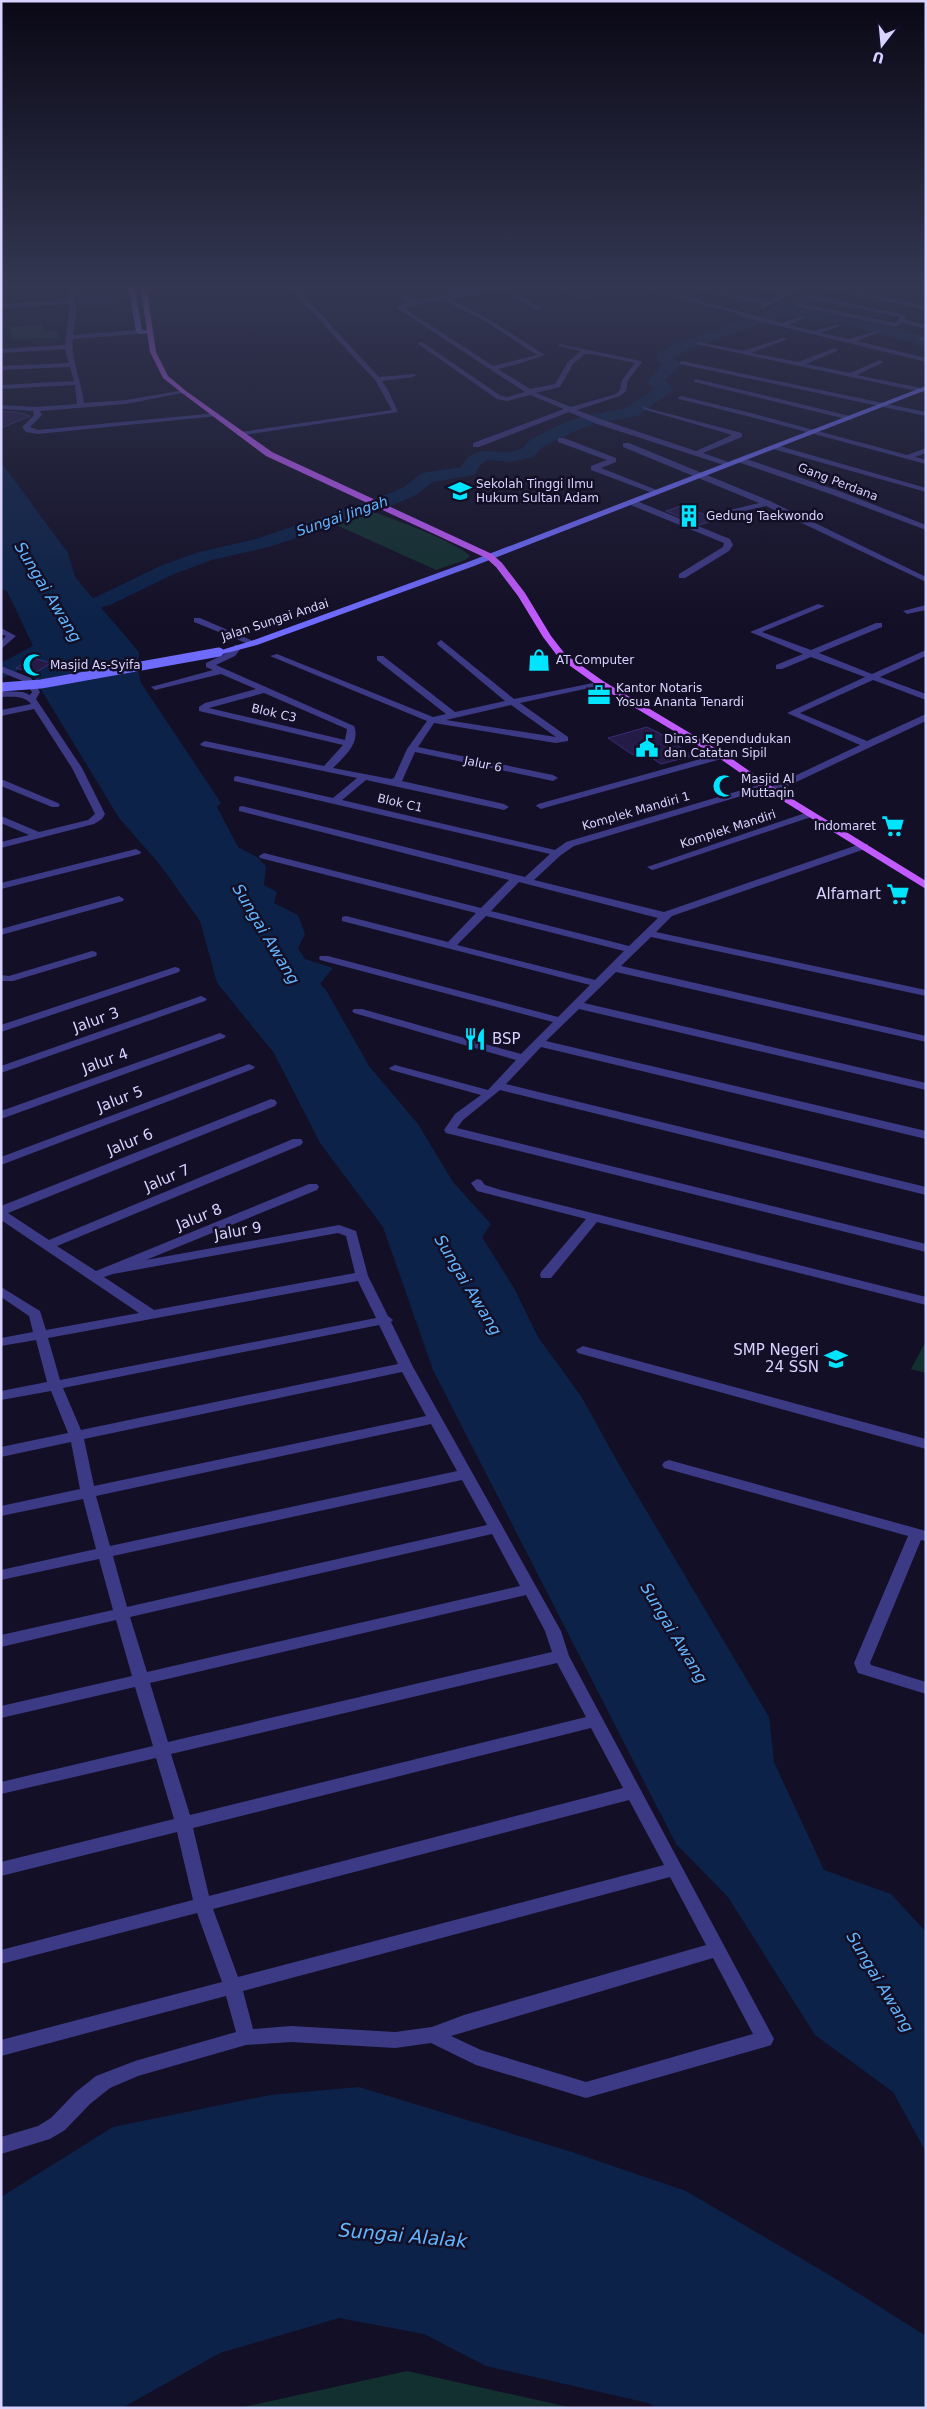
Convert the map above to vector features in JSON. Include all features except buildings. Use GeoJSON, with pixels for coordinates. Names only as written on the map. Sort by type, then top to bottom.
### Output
{"type":"FeatureCollection","features":[{"type":"Feature","properties":{"kind":"main road"},"geometry":{"type":"LineString","coordinates":[[190,396],[269,454],[489,556],[499,565],[522,595],[558,652],[600,683],[722,756],[768,788],[926,886]]}},
{"type":"Feature","properties":{"kind":"street"},"geometry":{"type":"LineString","coordinates":[[80,396],[81,406]]}},
{"type":"Feature","properties":{"kind":"street"},"geometry":{"type":"LineString","coordinates":[[1,407],[24,406],[36,409],[81,406],[126,402],[158,396]]}},
{"type":"Feature","properties":{"kind":"street"},"geometry":{"type":"LineString","coordinates":[[241,434],[395,412],[389,396]]}},
{"type":"Feature","properties":{"kind":"street"},"geometry":{"type":"LineString","coordinates":[[497,396],[507,399],[515,396]]}},
{"type":"Feature","properties":{"kind":"street"},"geometry":{"type":"LineString","coordinates":[[539,396],[600,422],[730,464]]}},
{"type":"Feature","properties":{"kind":"street"},"geometry":{"type":"LineString","coordinates":[[476,445],[569,410],[613,396]]}},
{"type":"Feature","properties":{"kind":"street"},"geometry":{"type":"LineString","coordinates":[[763,396],[850,418]]}},
{"type":"Feature","properties":{"kind":"street"},"geometry":{"type":"LineString","coordinates":[[844,396],[926,414]]}},
{"type":"Feature","properties":{"kind":"street","name":"Jalan Sungai Andai"},"geometry":{"type":"LineString","coordinates":[[1,687],[41,684],[219,652],[254,643],[489,556],[907,396]]}},
{"type":"Feature","properties":{"kind":"street"},"geometry":{"type":"LineString","coordinates":[[681,398],[926,462]]}},
{"type":"Feature","properties":{"kind":"street"},"geometry":{"type":"LineString","coordinates":[[645,408],[739,435],[696,453]]}},
{"type":"Feature","properties":{"kind":"street"},"geometry":{"type":"LineString","coordinates":[[36,409],[38,415],[26,427],[29,430],[38,432],[216,415]]}},
{"type":"Feature","properties":{"kind":"street"},"geometry":{"type":"LineString","coordinates":[[561,440],[613,460],[594,468],[658,492]]}},
{"type":"Feature","properties":{"kind":"street"},"geometry":{"type":"LineString","coordinates":[[626,445],[767,503],[926,580]]}},
{"type":"Feature","properties":{"kind":"street"},"geometry":{"type":"LineString","coordinates":[[776,447],[926,490]]}},
{"type":"Feature","properties":{"kind":"street"},"geometry":{"type":"LineString","coordinates":[[907,457],[926,450]]}},
{"type":"Feature","properties":{"kind":"street","name":"Gang Perdana"},"geometry":{"type":"LineString","coordinates":[[741,460],[836,493],[926,528]]}},
{"type":"Feature","properties":{"kind":"street"},"geometry":{"type":"LineString","coordinates":[[631,502],[727,541],[729,545],[726,549],[682,576]]}},
{"type":"Feature","properties":{"kind":"street"},"geometry":{"type":"LineString","coordinates":[[725,514],[767,503]]}},
{"type":"Feature","properties":{"kind":"street"},"geometry":{"type":"LineString","coordinates":[[821,606],[754,632],[926,697]]}},
{"type":"Feature","properties":{"kind":"street"},"geometry":{"type":"LineString","coordinates":[[907,611],[926,607]]}},
{"type":"Feature","properties":{"kind":"street"},"geometry":{"type":"LineString","coordinates":[[197,620],[254,643]]}},
{"type":"Feature","properties":{"kind":"street"},"geometry":{"type":"LineString","coordinates":[[778,667],[878,624]]}},
{"type":"Feature","properties":{"kind":"street"},"geometry":{"type":"LineString","coordinates":[[1,630],[12,636],[1,646]]}},
{"type":"Feature","properties":{"kind":"street"},"geometry":{"type":"LineString","coordinates":[[274,656],[432,720],[556,740],[565,739],[513,703],[441,643]]}},
{"type":"Feature","properties":{"kind":"street"},"geometry":{"type":"LineString","coordinates":[[238,648],[232,654],[209,663],[209,665],[221,672],[348,725],[352,734],[349,744],[326,770]]}},
{"type":"Feature","properties":{"kind":"street"},"geometry":{"type":"LineString","coordinates":[[868,745],[792,713],[926,653]]}},
{"type":"Feature","properties":{"kind":"street"},"geometry":{"type":"LineString","coordinates":[[380,658],[453,715]]}},
{"type":"Feature","properties":{"kind":"street"},"geometry":{"type":"LineString","coordinates":[[5,671],[28,680],[34,686],[36,692],[35,702]]}},
{"type":"Feature","properties":{"kind":"street"},"geometry":{"type":"LineString","coordinates":[[155,687],[221,672]]}},
{"type":"Feature","properties":{"kind":"street"},"geometry":{"type":"LineString","coordinates":[[392,782],[398,780],[412,749],[432,720],[600,683]]}},
{"type":"Feature","properties":{"kind":"street","name":"Blok C3"},"geometry":{"type":"LineString","coordinates":[[264,690],[208,705],[202,709],[349,744]]}},
{"type":"Feature","properties":{"kind":"street"},"geometry":{"type":"LineString","coordinates":[[1,694],[23,696],[35,702],[77,768],[100,814],[99,818],[91,822],[1,845]]}},
{"type":"Feature","properties":{"kind":"street"},"geometry":{"type":"LineString","coordinates":[[1,714],[35,702]]}},
{"type":"Feature","properties":{"kind":"street","name":"Komplek Mandiri 1"},"geometry":{"type":"LineString","coordinates":[[450,946],[521,880],[570,844],[768,788],[868,745],[926,717]]}},
{"type":"Feature","properties":{"kind":"street"},"geometry":{"type":"LineString","coordinates":[[205,744],[504,807]]}},
{"type":"Feature","properties":{"kind":"street","name":"Jalur 6"},"geometry":{"type":"LineString","coordinates":[[412,749],[553,778]]}},
{"type":"Feature","properties":{"kind":"street"},"geometry":{"type":"LineString","coordinates":[[541,806],[722,756]]}},
{"type":"Feature","properties":{"kind":"street"},"geometry":{"type":"LineString","coordinates":[[337,800],[364,777]]}},
{"type":"Feature","properties":{"kind":"street","name":"Blok C1"},"geometry":{"type":"LineString","coordinates":[[237,779],[337,800],[557,853]]}},
{"type":"Feature","properties":{"kind":"street"},"geometry":{"type":"LineString","coordinates":[[1,782],[55,805]]}},
{"type":"Feature","properties":{"kind":"street"},"geometry":{"type":"LineString","coordinates":[[242,809],[665,916]]}},
{"type":"Feature","properties":{"kind":"street","name":"Komplek Mandiri"},"geometry":{"type":"LineString","coordinates":[[652,867],[811,814]]}},
{"type":"Feature","properties":{"kind":"street"},"geometry":{"type":"LineString","coordinates":[[1,819],[37,836]]}},
{"type":"Feature","properties":{"kind":"street"},"geometry":{"type":"LineString","coordinates":[[864,846],[682,907],[665,916],[538,1043],[495,1090],[459,1117],[450,1130],[926,1248]]}},
{"type":"Feature","properties":{"kind":"street"},"geometry":{"type":"LineString","coordinates":[[1,886],[136,852]]}},
{"type":"Feature","properties":{"kind":"street"},"geometry":{"type":"LineString","coordinates":[[264,856],[631,950]]}},
{"type":"Feature","properties":{"kind":"street"},"geometry":{"type":"LineString","coordinates":[[1,932],[119,899]]}},
{"type":"Feature","properties":{"kind":"street"},"geometry":{"type":"LineString","coordinates":[[346,919],[598,984]]}},
{"type":"Feature","properties":{"kind":"street"},"geometry":{"type":"LineString","coordinates":[[648,933],[926,993]]}},
{"type":"Feature","properties":{"kind":"street"},"geometry":{"type":"LineString","coordinates":[[1,978],[9,979],[92,954]]}},
{"type":"Feature","properties":{"kind":"street"},"geometry":{"type":"LineString","coordinates":[[324,958],[561,1021]]}},
{"type":"Feature","properties":{"kind":"street"},"geometry":{"type":"LineString","coordinates":[[614,968],[926,1039]]}},
{"type":"Feature","properties":{"kind":"street"},"geometry":{"type":"LineString","coordinates":[[1,1029],[175,970]]}},
{"type":"Feature","properties":{"kind":"street","name":"Jalur 3"},"geometry":{"type":"LineString","coordinates":[[1,1070],[201,999]]}},
{"type":"Feature","properties":{"kind":"street"},"geometry":{"type":"LineString","coordinates":[[578,1005],[926,1087]]}},
{"type":"Feature","properties":{"kind":"street"},"geometry":{"type":"LineString","coordinates":[[358,1011],[525,1059]]}},
{"type":"Feature","properties":{"kind":"street","name":"Jalur 4"},"geometry":{"type":"LineString","coordinates":[[1,1115],[220,1036]]}},
{"type":"Feature","properties":{"kind":"street"},"geometry":{"type":"LineString","coordinates":[[538,1043],[926,1135]]}},
{"type":"Feature","properties":{"kind":"street","name":"Jalur 5"},"geometry":{"type":"LineString","coordinates":[[1,1161],[249,1067]]}},
{"type":"Feature","properties":{"kind":"street"},"geometry":{"type":"LineString","coordinates":[[395,1068],[926,1191]]}},
{"type":"Feature","properties":{"kind":"street","name":"Jalur 6"},"geometry":{"type":"LineString","coordinates":[[1,1212],[271,1103]]}},
{"type":"Feature","properties":{"kind":"street","name":"Jalur 7"},"geometry":{"type":"LineString","coordinates":[[50,1244],[297,1142]]}},
{"type":"Feature","properties":{"kind":"street"},"geometry":{"type":"LineString","coordinates":[[477,1183],[481,1188],[497,1194],[926,1301]]}},
{"type":"Feature","properties":{"kind":"street","name":"Jalur 8"},"geometry":{"type":"LineString","coordinates":[[96,1276],[313,1187]]}},
{"type":"Feature","properties":{"kind":"street"},"geometry":{"type":"LineString","coordinates":[[1,1212],[152,1315]]}},
{"type":"Feature","properties":{"kind":"street"},"geometry":{"type":"LineString","coordinates":[[546,1275],[594,1218]]}},
{"type":"Feature","properties":{"kind":"street","name":"Jalur 9"},"geometry":{"type":"LineString","coordinates":[[113,1270],[339,1229],[352,1234],[362,1276]]}},
{"type":"Feature","properties":{"kind":"street"},"geometry":{"type":"LineString","coordinates":[[1,1342],[362,1276],[386,1320],[406,1367],[553,1631],[561,1656],[765,2039],[586,2090],[476,2057],[432,2034]]}},
{"type":"Feature","properties":{"kind":"street"},"geometry":{"type":"LineString","coordinates":[[1,1291],[35,1314],[55,1385],[77,1437],[88,1492],[121,1614],[184,1824],[203,1905],[232,1985],[246,2037]]}},
{"type":"Feature","properties":{"kind":"street"},"geometry":{"type":"LineString","coordinates":[[1,1305],[17,1302]]}},
{"type":"Feature","properties":{"kind":"street"},"geometry":{"type":"LineString","coordinates":[[1,1396],[386,1320]]}},
{"type":"Feature","properties":{"kind":"street"},"geometry":{"type":"LineString","coordinates":[[583,1350],[926,1444]]}},
{"type":"Feature","properties":{"kind":"street"},"geometry":{"type":"LineString","coordinates":[[1,1452],[406,1367]]}},
{"type":"Feature","properties":{"kind":"street"},"geometry":{"type":"LineString","coordinates":[[1,1511],[436,1418]]}},
{"type":"Feature","properties":{"kind":"street"},"geometry":{"type":"LineString","coordinates":[[669,1465],[922,1534],[862,1663],[864,1668],[877,1674],[926,1688]]}},
{"type":"Feature","properties":{"kind":"street"},"geometry":{"type":"LineString","coordinates":[[1,1575],[465,1474]]}},
{"type":"Feature","properties":{"kind":"street"},"geometry":{"type":"LineString","coordinates":[[1,1641],[496,1528]]}},
{"type":"Feature","properties":{"kind":"street"},"geometry":{"type":"LineString","coordinates":[[1,1712],[142,1681],[530,1588]]}},
{"type":"Feature","properties":{"kind":"street"},"geometry":{"type":"LineString","coordinates":[[1,1788],[561,1656]]}},
{"type":"Feature","properties":{"kind":"street"},"geometry":{"type":"LineString","coordinates":[[1,1869],[596,1721]]}},
{"type":"Feature","properties":{"kind":"street"},"geometry":{"type":"LineString","coordinates":[[1,1957],[634,1792]]}},
{"type":"Feature","properties":{"kind":"street"},"geometry":{"type":"LineString","coordinates":[[1,2048],[232,1985],[674,1869]]}},
{"type":"Feature","properties":{"kind":"street"},"geometry":{"type":"LineString","coordinates":[[1,2146],[43,2133],[58,2124],[83,2098],[103,2082],[135,2070],[246,2037],[291,2034],[394,2040],[432,2034],[716,1950]]}},
{"type":"Feature","properties":{"kind":"green space"},"geometry":{"type":"Polygon","coordinates":[[[369,510],[438,537],[470,556],[465,560],[436,570],[332,523],[369,510]]]}},
{"type":"Feature","properties":{"kind":"green space"},"geometry":{"type":"Polygon","coordinates":[[[926,1341],[926,1373],[911,1369],[926,1341]]]}},
{"type":"Feature","properties":{"kind":"green space"},"geometry":{"type":"Polygon","coordinates":[[[407,2371],[573,2408],[239,2408],[407,2371]]]}},
{"type":"Feature","properties":{"kind":"water","name":"Sungai Awang"},"geometry":{"type":"Polygon","coordinates":[[[1,462],[68,553],[75,577],[139,652],[138,669],[141,683],[221,803],[217,807],[238,847],[257,857],[266,866],[264,885],[277,892],[274,903],[298,915],[305,934],[298,948],[305,959],[333,968],[320,984],[326,990],[369,1066],[418,1124],[453,1182],[491,1224],[482,1237],[514,1288],[538,1337],[581,1396],[621,1468],[769,1717],[774,1762],[824,1870],[891,1894],[926,1932],[926,2152],[893,2092],[815,2035],[728,1897],[676,1844],[433,1370],[383,1227],[320,1143],[274,1053],[217,983],[200,921],[161,866],[119,818],[20,655],[33,646],[7,591],[1,589],[1,462]]]}},
{"type":"Feature","properties":{"kind":"water","name":"Sungai Alalak"},"geometry":{"type":"Polygon","coordinates":[[[359,2087],[572,2152],[686,2191],[831,2276],[926,2336],[926,2408],[657,2408],[648,2403],[486,2366],[424,2334],[339,2318],[220,2353],[122,2408],[1,2408],[1,2197],[113,2127],[270,2095],[359,2087]]]}},
{"type":"Feature","properties":{"kind":"waterway","name":"Sungai Jingah"},"geometry":{"type":"LineString","coordinates":[[65,616],[78,608],[103,601],[167,570],[206,556],[262,543],[387,501],[410,491],[428,477],[463,473],[468,471],[474,461],[485,455],[510,457],[527,453],[537,443],[565,429],[587,421],[632,412],[655,396]]}},
{"type":"Feature","properties":{"kind":"waterway","name":"Sungai Awang"},"geometry":{"type":"LineString","coordinates":[[1,672],[60,639]]}},
{"type":"Feature","properties":{"kind":"place","name":"Sekolah Tinggi Ilmu Hukum Sultan Adam"},"geometry":{"type":"Point","coordinates":[460,491]}},
{"type":"Feature","properties":{"kind":"place","name":"Gedung Taekwondo"},"geometry":{"type":"Point","coordinates":[689,516]}},
{"type":"Feature","properties":{"kind":"place","name":"AT Computer"},"geometry":{"type":"Point","coordinates":[539,660]}},
{"type":"Feature","properties":{"kind":"place","name":"Masjid As-Syifa"},"geometry":{"type":"Point","coordinates":[34,665]}},
{"type":"Feature","properties":{"kind":"place","name":"Kantor Notaris Yosua Ananta Tenardi"},"geometry":{"type":"Point","coordinates":[599,695]}},
{"type":"Feature","properties":{"kind":"place","name":"Dinas Kependudukan dan Catatan Sipil"},"geometry":{"type":"Point","coordinates":[647,746]}},
{"type":"Feature","properties":{"kind":"place","name":"Masjid Al Muttaqin"},"geometry":{"type":"Point","coordinates":[724,786]}},
{"type":"Feature","properties":{"kind":"place","name":"Indomaret"},"geometry":{"type":"Point","coordinates":[893,826]}},
{"type":"Feature","properties":{"kind":"place","name":"Alfamart"},"geometry":{"type":"Point","coordinates":[898,894]}},
{"type":"Feature","properties":{"kind":"place","name":"BSP"},"geometry":{"type":"Point","coordinates":[475,1039]}},
{"type":"Feature","properties":{"kind":"place","name":"SMP Negeri 24 SSN"},"geometry":{"type":"Point","coordinates":[836,1359]}}]}
